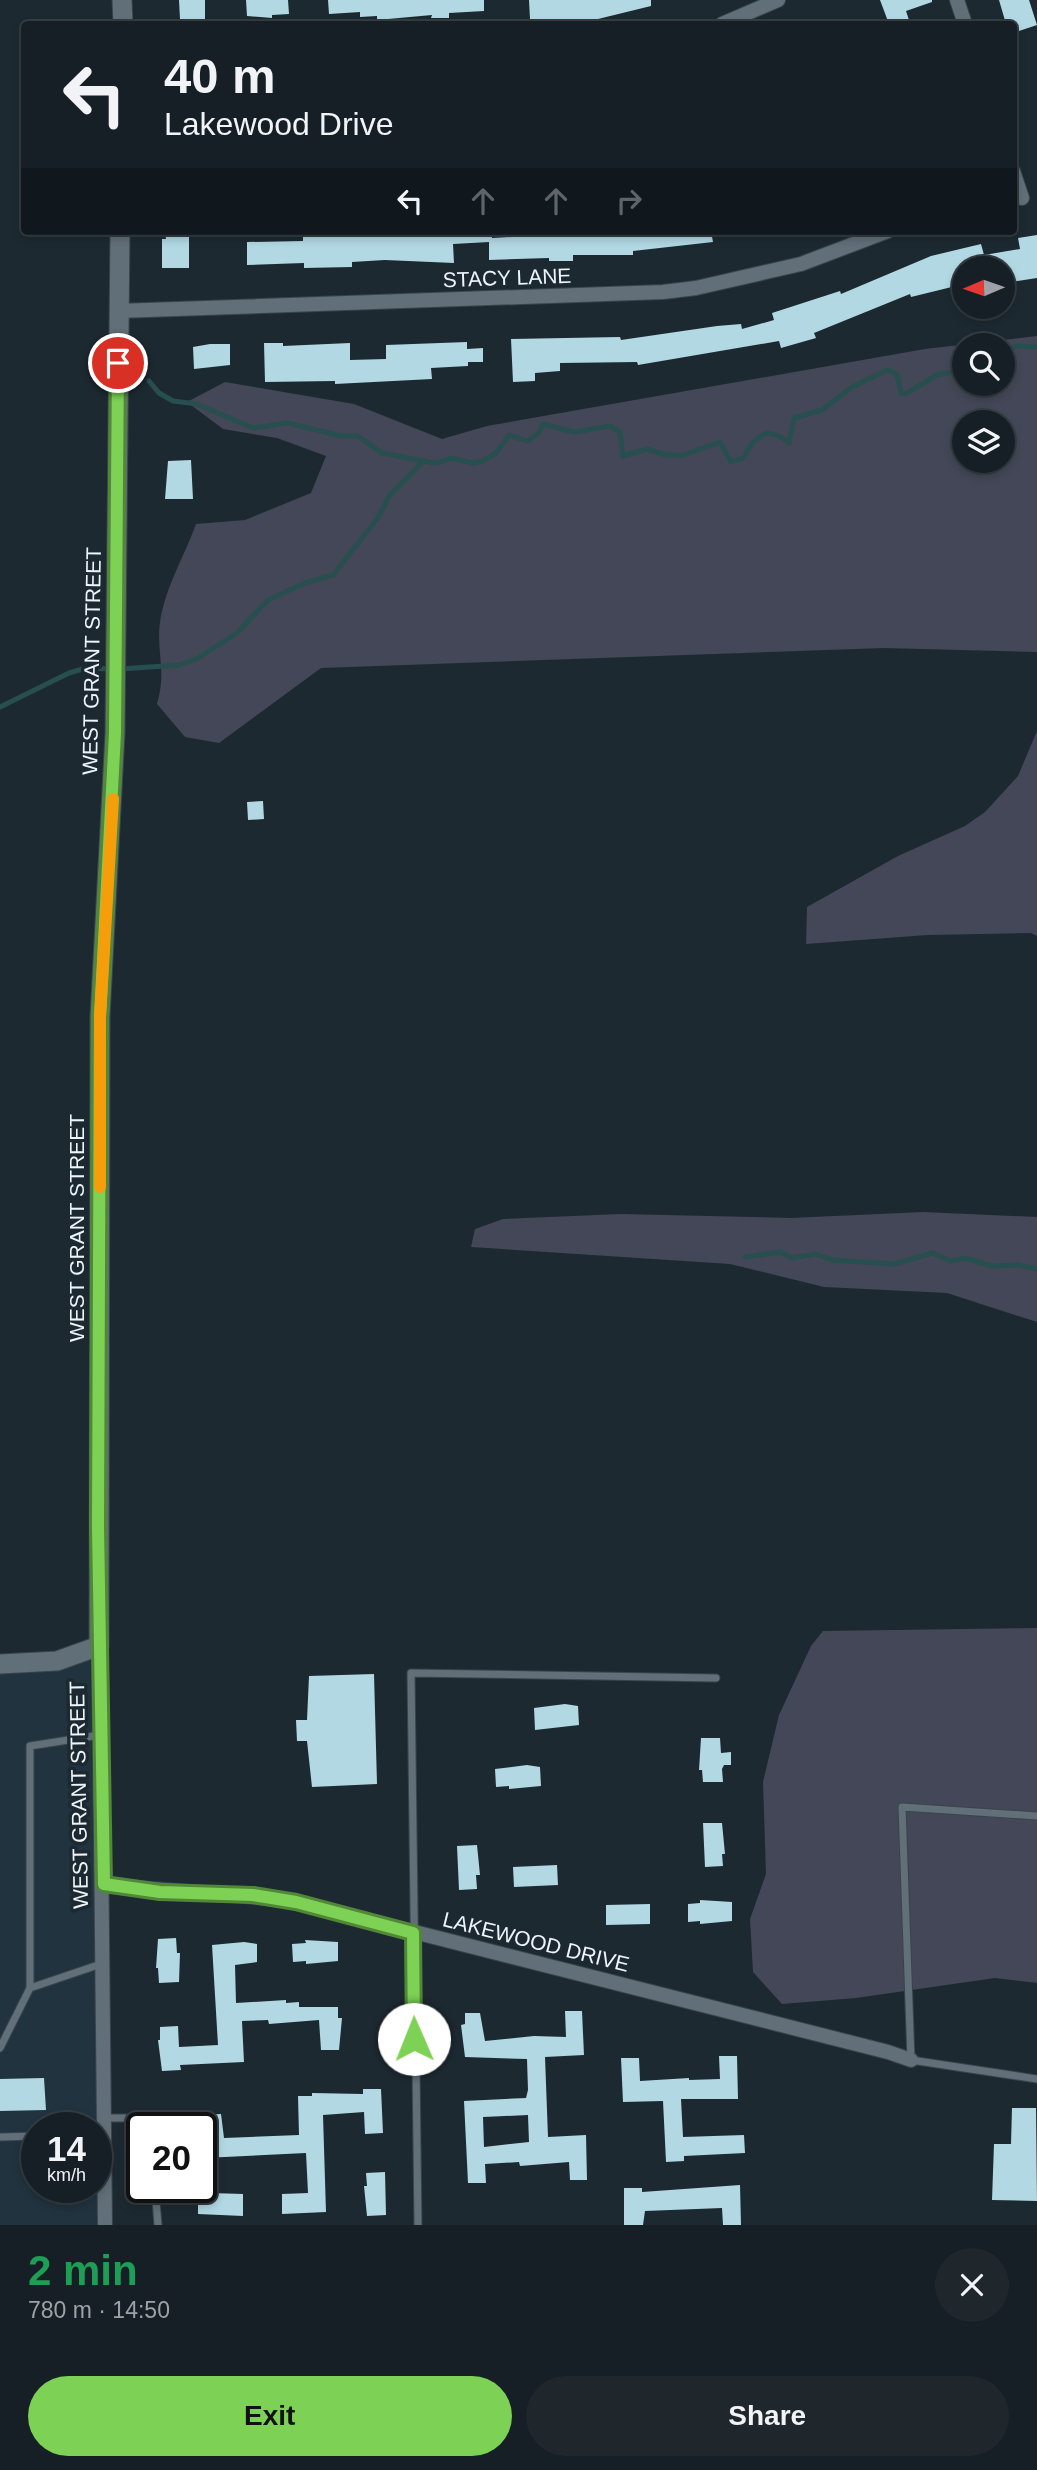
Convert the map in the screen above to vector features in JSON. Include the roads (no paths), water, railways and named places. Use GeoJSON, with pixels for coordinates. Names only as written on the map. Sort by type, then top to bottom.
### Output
{"type":"FeatureCollection","features":[{"type":"Feature","properties":{"kind":"main road"},"geometry":{"type":"LineString","coordinates":[[122,0],[123,21]]}},
{"type":"Feature","properties":{"kind":"main road","name":"WEST GRANT STREET"},"geometry":{"type":"LineString","coordinates":[[99,1646],[100,1017],[115,733],[120,235]]}},
{"type":"Feature","properties":{"kind":"main road"},"geometry":{"type":"LineString","coordinates":[[0,1664],[57,1661],[99,1646]]}},
{"type":"Feature","properties":{"kind":"street"},"geometry":{"type":"LineString","coordinates":[[729,21],[778,0]]}},
{"type":"Feature","properties":{"kind":"street"},"geometry":{"type":"LineString","coordinates":[[957,0],[964,21]]}},
{"type":"Feature","properties":{"kind":"street"},"geometry":{"type":"LineString","coordinates":[[1017,199],[1037,197]]}},
{"type":"Feature","properties":{"kind":"street","name":"STACY LANE"},"geometry":{"type":"LineString","coordinates":[[118,311],[663,292],[696,288],[801,264],[877,235]]}},
{"type":"Feature","properties":{"kind":"street","name":"WEST GRANT STREET"},"geometry":{"type":"LineString","coordinates":[[99,1646],[105,2112]]}},
{"type":"Feature","properties":{"kind":"street","name":"LAKEWOOD DRIVE"},"geometry":{"type":"LineString","coordinates":[[104,1884],[160,1892],[253,1895],[296,1902],[911,2060]]}},
{"type":"Feature","properties":{"kind":"street","name":"WEST GRANT STREET"},"geometry":{"type":"LineString","coordinates":[[104,2203],[105,2225]]}},
{"type":"Feature","properties":{"kind":"lane"},"geometry":{"type":"LineString","coordinates":[[418,2225],[411,1673],[716,1678]]}},
{"type":"Feature","properties":{"kind":"lane"},"geometry":{"type":"LineString","coordinates":[[0,2048],[30,1988],[30,1746],[101,1735]]}},
{"type":"Feature","properties":{"kind":"lane"},"geometry":{"type":"LineString","coordinates":[[1037,1816],[902,1807],[911,2060],[1037,2079]]}},
{"type":"Feature","properties":{"kind":"lane"},"geometry":{"type":"LineString","coordinates":[[30,1988],[103,1964]]}},
{"type":"Feature","properties":{"kind":"lane"},"geometry":{"type":"LineString","coordinates":[[0,2137],[21,2136]]}},
{"type":"Feature","properties":{"kind":"lane"},"geometry":{"type":"LineString","coordinates":[[156,2203],[158,2225]]}},
{"type":"Feature","properties":{"kind":"waterway"},"geometry":{"type":"LineString","coordinates":[[1015,347],[1037,347]]}},
{"type":"Feature","properties":{"kind":"waterway"},"geometry":{"type":"LineString","coordinates":[[149,381],[159,393],[173,401],[197,404],[253,428],[288,423],[341,436],[358,436],[382,453],[429,462],[438,463],[451,458],[473,463],[483,461],[496,453],[509,435],[527,441],[538,434],[543,424],[574,432],[610,426],[620,432],[623,456],[647,449],[666,455],[683,455],[720,442],[731,462],[743,458],[753,442],[766,433],[777,435],[789,443],[794,418],[822,410],[852,387],[887,370],[897,374],[901,393],[905,394],[937,375],[952,372]]}},
{"type":"Feature","properties":{"kind":"waterway"},"geometry":{"type":"LineString","coordinates":[[120,669],[179,665],[196,659],[237,633],[268,600],[305,583],[333,575],[377,519],[390,495],[424,461]]}},
{"type":"Feature","properties":{"kind":"waterway"},"geometry":{"type":"LineString","coordinates":[[0,707],[69,673],[86,668],[110,669]]}},
{"type":"Feature","properties":{"kind":"waterway"},"geometry":{"type":"LineString","coordinates":[[745,1257],[781,1252],[791,1258],[815,1254],[832,1260],[894,1264],[933,1253],[951,1261],[966,1258],[991,1266],[1018,1265],[1037,1269]]}}]}
